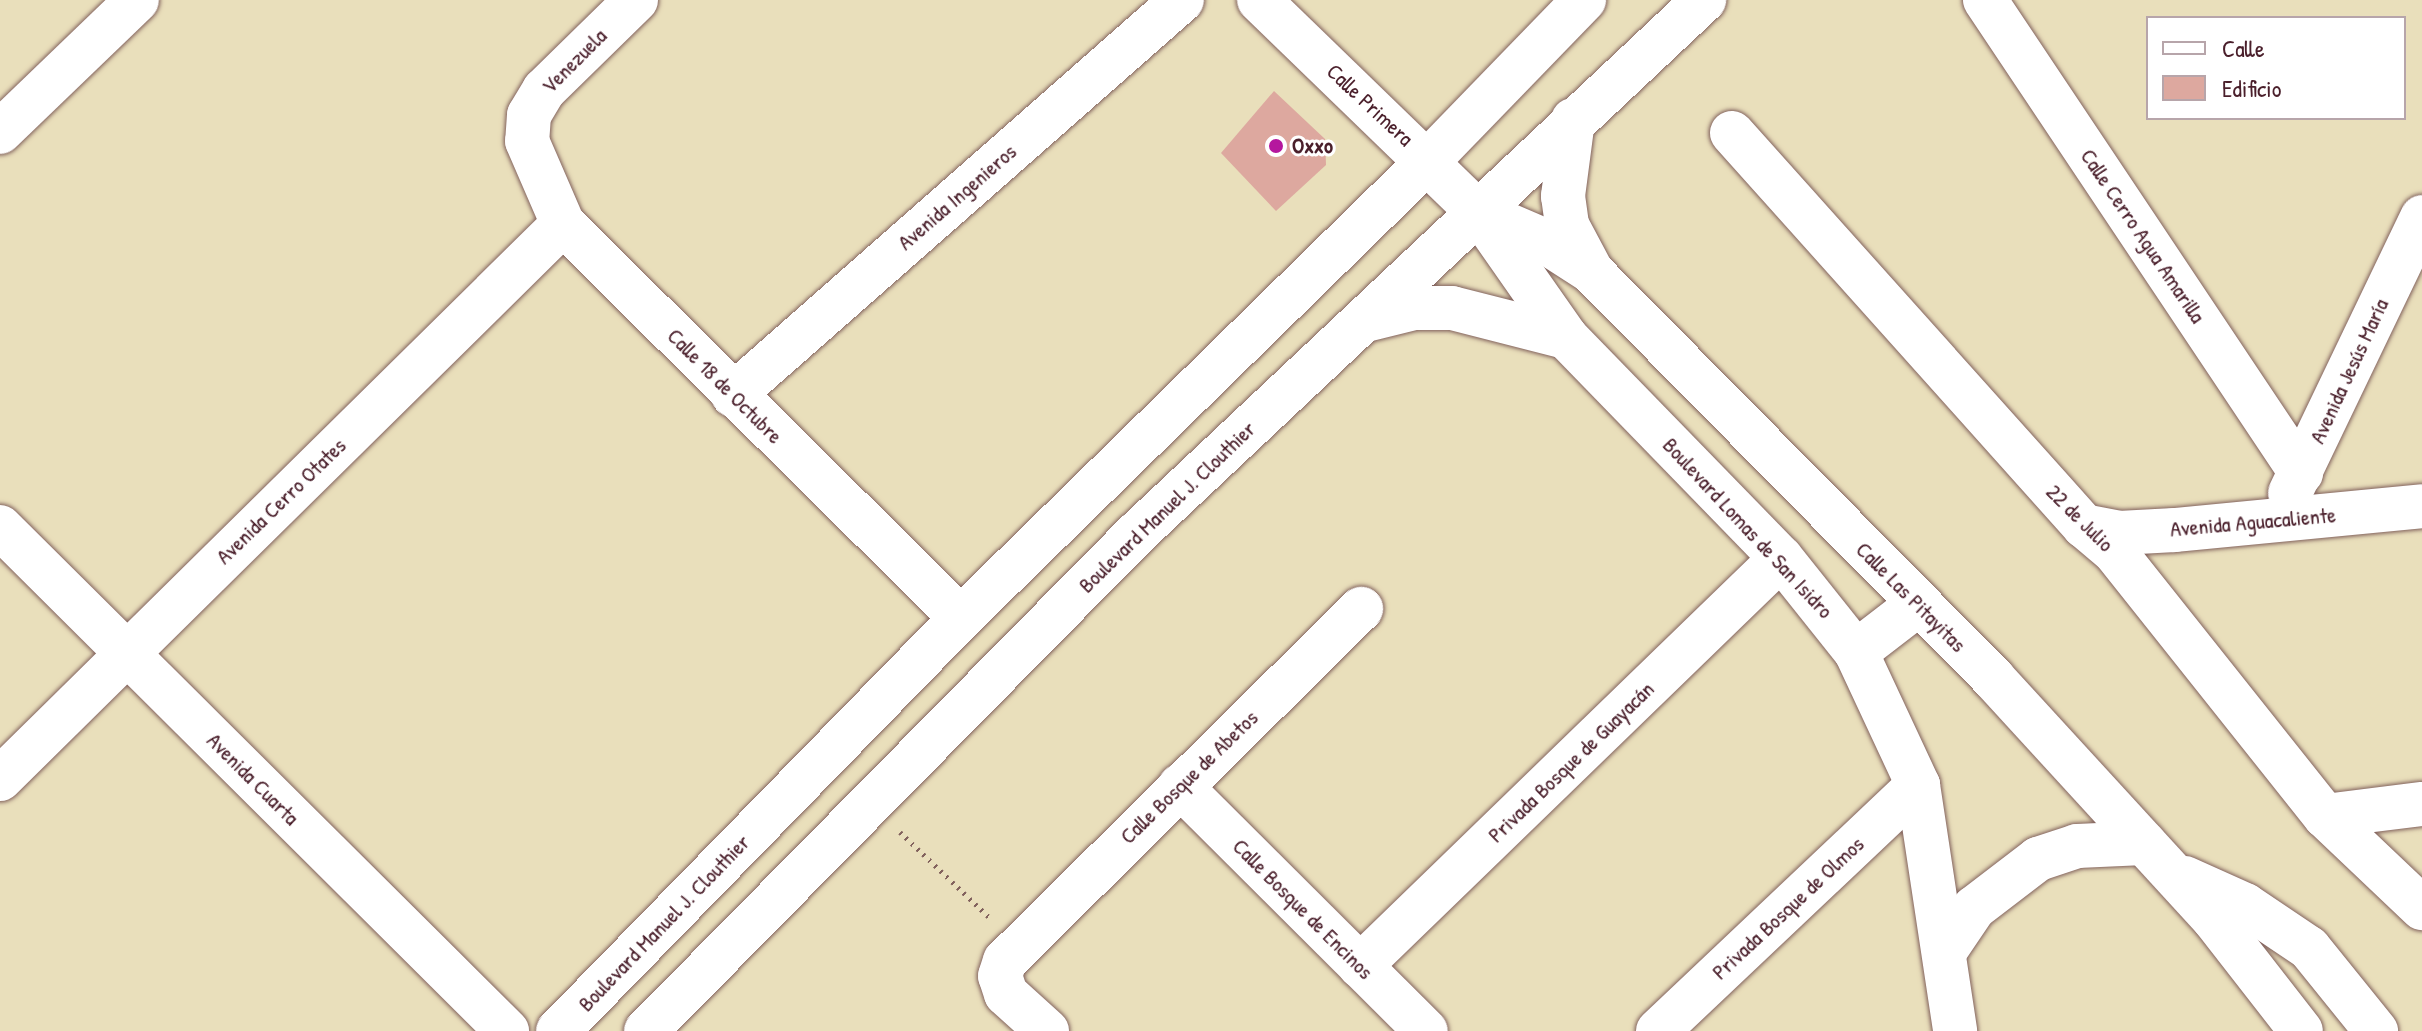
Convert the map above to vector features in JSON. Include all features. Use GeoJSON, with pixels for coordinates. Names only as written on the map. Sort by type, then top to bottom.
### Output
{"type":"FeatureCollection","features":[{"type":"Feature","properties":{"kind":"street"},"geometry":{"type":"LineString","coordinates":[[0,132],[137,0]]}},
{"type":"Feature","properties":{"kind":"street","name":"Venezuela"},"geometry":{"type":"LineString","coordinates":[[526,130],[544,90],[636,0]]}},
{"type":"Feature","properties":{"kind":"street","name":"Avenida Ingenieros"},"geometry":{"type":"LineString","coordinates":[[733,395],[1182,0]]}},
{"type":"Feature","properties":{"kind":"street","name":"Calle Primera"},"geometry":{"type":"LineString","coordinates":[[1259,0],[1429,160],[1478,212]]}},
{"type":"Feature","properties":{"kind":"street","name":"Boulevard Manuel J. Clouthier"},"geometry":{"type":"LineString","coordinates":[[558,1031],[961,618],[1429,160],[1584,0]]}},
{"type":"Feature","properties":{"kind":"street","name":"Boulevard Manuel J. Clouthier"},"geometry":{"type":"LineString","coordinates":[[646,1031],[1136,534],[1704,0]]}},
{"type":"Feature","properties":{"kind":"street","name":"Calle Cerro Agua Amarilla"},"geometry":{"type":"LineString","coordinates":[[1985,0],[2301,473]]}},
{"type":"Feature","properties":{"kind":"street"},"geometry":{"type":"LineString","coordinates":[[1573,120],[1563,196],[1567,225],[1592,272]]}},
{"type":"Feature","properties":{"kind":"street","name":"Calle 18 de Octubre"},"geometry":{"type":"LineString","coordinates":[[526,130],[540,179],[563,224],[961,618]]}},
{"type":"Feature","properties":{"kind":"street","name":"22 de Julio"},"geometry":{"type":"LineString","coordinates":[[1732,133],[2084,526],[2114,551],[2325,816],[2422,908]]}},
{"type":"Feature","properties":{"kind":"street","name":"Calle Las Pitayitas"},"geometry":{"type":"LineString","coordinates":[[1478,212],[1541,239],[1592,272],[1917,605],[1993,678],[2158,858],[2301,1031]]}},
{"type":"Feature","properties":{"kind":"street","name":"Boulevard Lomas de San Isidro"},"geometry":{"type":"LineString","coordinates":[[1478,212],[1566,337],[1781,558],[1856,652],[1918,785],[1955,1031]]}},
{"type":"Feature","properties":{"kind":"street","name":"Avenida Jesús María"},"geometry":{"type":"LineString","coordinates":[[2273,523],[2301,473],[2422,217]]}},
{"type":"Feature","properties":{"kind":"street","name":"Avenida Cerro Otates"},"geometry":{"type":"LineString","coordinates":[[0,779],[563,224]]}},
{"type":"Feature","properties":{"kind":"street"},"geometry":{"type":"LineString","coordinates":[[1366,320],[1414,308],[1452,308],[1566,337]]}},
{"type":"Feature","properties":{"kind":"street","name":"Avenida Aguacaliente"},"geometry":{"type":"LineString","coordinates":[[2084,526],[2119,533],[2273,523],[2422,506]]}},
{"type":"Feature","properties":{"kind":"street","name":"Avenida Cuarta"},"geometry":{"type":"LineString","coordinates":[[0,527],[507,1031]]}},
{"type":"Feature","properties":{"kind":"street","name":"Privada Bosque de Guayacán"},"geometry":{"type":"LineString","coordinates":[[1360,966],[1781,558]]}},
{"type":"Feature","properties":{"kind":"street"},"geometry":{"type":"LineString","coordinates":[[1856,652],[1917,605]]}},
{"type":"Feature","properties":{"kind":"street","name":"Calle Bosque de Abetos"},"geometry":{"type":"LineString","coordinates":[[1018,944],[1361,609]]}},
{"type":"Feature","properties":{"kind":"street","name":"Privada Bosque de Olmos"},"geometry":{"type":"LineString","coordinates":[[1658,1031],[1918,785]]}},
{"type":"Feature","properties":{"kind":"street","name":"Calle Bosque de Encinos"},"geometry":{"type":"LineString","coordinates":[[1180,786],[1426,1031]]}},
{"type":"Feature","properties":{"kind":"street"},"geometry":{"type":"LineString","coordinates":[[2325,816],[2422,804]]}},
{"type":"Feature","properties":{"kind":"street"},"geometry":{"type":"LineString","coordinates":[[1945,951],[1974,908],[2038,859],[2077,846],[2158,858],[2245,905],[2309,948],[2376,1031]]}},
{"type":"Feature","properties":{"kind":"street"},"geometry":{"type":"LineString","coordinates":[[1018,944],[1005,961],[1002,985],[1047,1031]]}},
{"type":"Feature","properties":{"kind":"path"},"geometry":{"type":"LineString","coordinates":[[869,803],[1018,944]]}},
{"type":"Feature","properties":{"kind":"building","name":"Oxxo"},"geometry":{"type":"Polygon","coordinates":[[[1274,91],[1325,139],[1326,165],[1276,211],[1221,153],[1274,91]]]}},
{"type":"Feature","properties":{"kind":"place","name":"Oxxo"},"geometry":{"type":"Point","coordinates":[1276,146]}}]}
